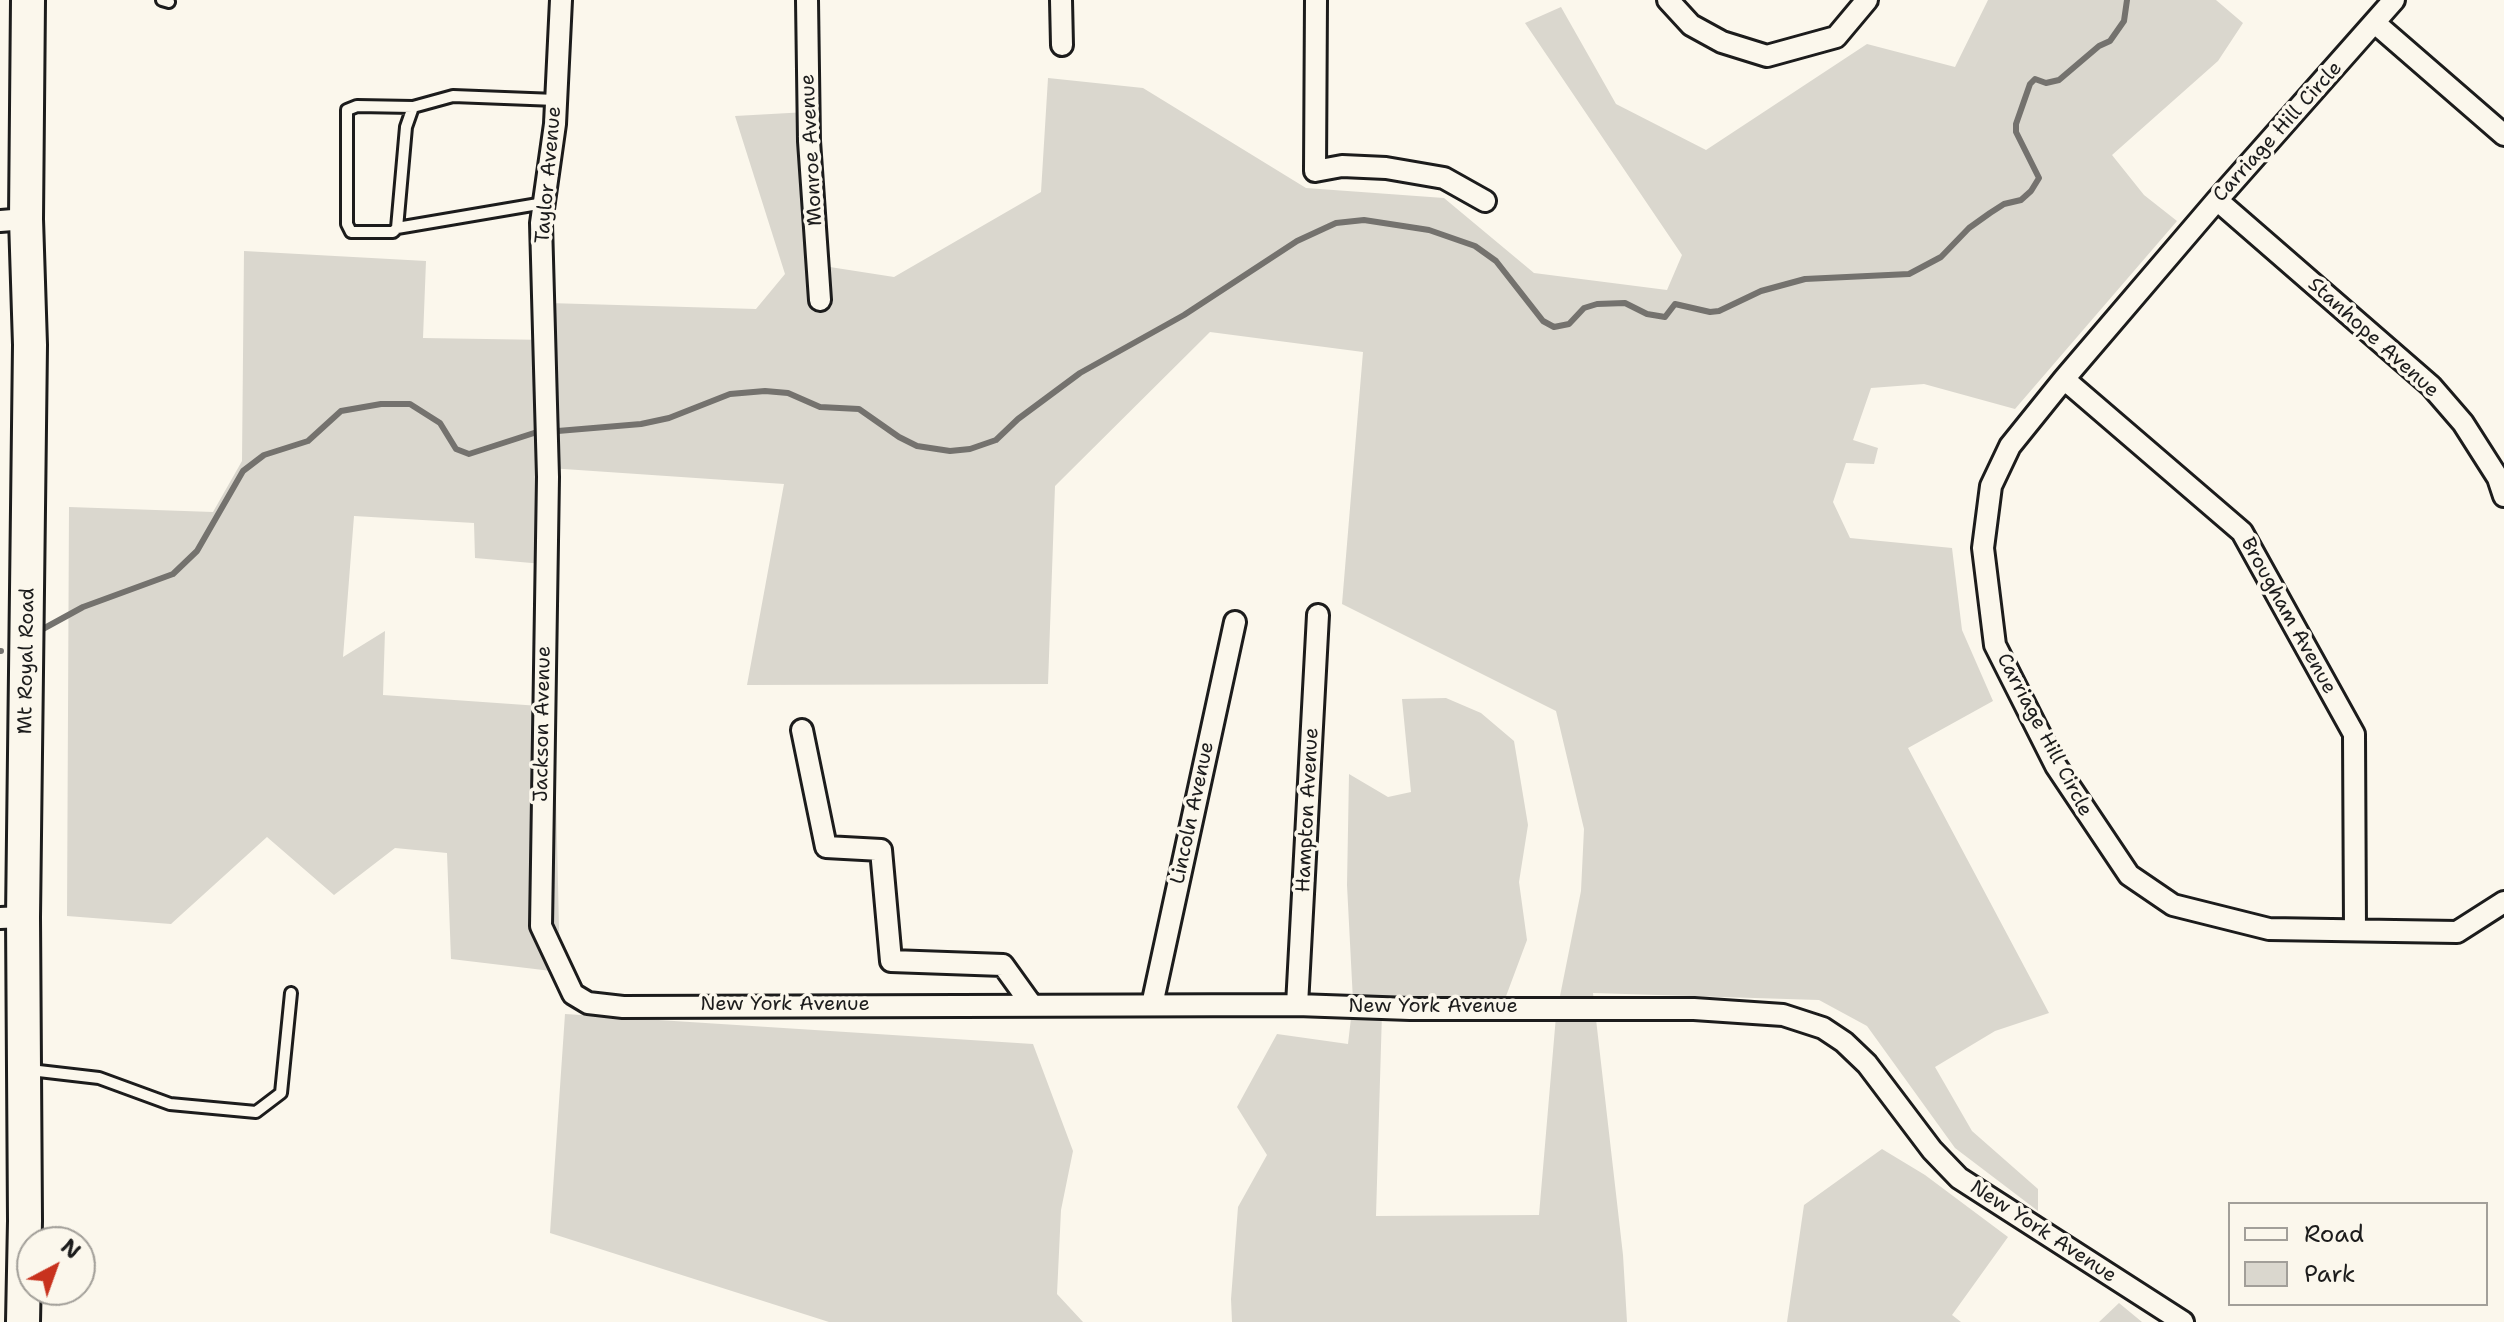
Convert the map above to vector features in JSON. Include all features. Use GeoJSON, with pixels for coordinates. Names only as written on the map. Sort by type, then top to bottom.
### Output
{"type":"FeatureCollection","features":[{"type":"Feature","properties":{"kind":"main road","name":"Mt Royal Road"},"geometry":{"type":"LineString","coordinates":[[23,1322],[24,1069],[11,917],[30,345],[13,220],[28,0]]}},
{"type":"Feature","properties":{"kind":"street","name":"Taylor Avenue"},"geometry":{"type":"LineString","coordinates":[[547,446],[541,223],[556,100],[561,0]]}},
{"type":"Feature","properties":{"kind":"street","name":"Monroe Avenue"},"geometry":{"type":"LineString","coordinates":[[807,0],[809,141],[820,300]]}},
{"type":"Feature","properties":{"kind":"street"},"geometry":{"type":"LineString","coordinates":[[1061,0],[1062,45]]}},
{"type":"Feature","properties":{"kind":"street"},"geometry":{"type":"LineString","coordinates":[[1316,0],[1315,171],[1342,166],[1386,168],[1444,178],[1485,201]]}},
{"type":"Feature","properties":{"kind":"street"},"geometry":{"type":"LineString","coordinates":[[1668,0],[1691,25],[1722,42],[1767,56],[1836,37],[1867,0]]}},
{"type":"Feature","properties":{"kind":"street","name":"Carriage Hill Circle"},"geometry":{"type":"LineString","coordinates":[[2394,0],[2217,200],[2010,446],[1991,486],[1983,548],[1995,645],[2056,766],[2129,875],[2173,905],[2269,929],[2457,932],[2504,902]]}},
{"type":"Feature","properties":{"kind":"street"},"geometry":{"type":"LineString","coordinates":[[2375,23],[2504,135]]}},
{"type":"Feature","properties":{"kind":"street","name":"Stanhope Avenue"},"geometry":{"type":"LineString","coordinates":[[2217,200],[2431,386],[2463,423],[2498,478],[2504,496]]}},
{"type":"Feature","properties":{"kind":"street","name":"Brougham Avenue"},"geometry":{"type":"LineString","coordinates":[[2064,379],[2242,532],[2354,734],[2355,929]]}},
{"type":"Feature","properties":{"kind":"street","name":"Jackson Avenue"},"geometry":{"type":"LineString","coordinates":[[547,446],[541,926],[573,994]]}},
{"type":"Feature","properties":{"kind":"street","name":"Hampton Avenue"},"geometry":{"type":"LineString","coordinates":[[1297,1005],[1318,615]]}},
{"type":"Feature","properties":{"kind":"street","name":"Lincoln Avenue"},"geometry":{"type":"LineString","coordinates":[[1152,1005],[1235,622]]}},
{"type":"Feature","properties":{"kind":"street"},"geometry":{"type":"LineString","coordinates":[[802,730],[826,847],[881,850],[891,961],[1003,965],[1031,1004]]}},
{"type":"Feature","properties":{"kind":"street","name":"New York Avenue"},"geometry":{"type":"LineString","coordinates":[[573,994],[588,1003],[623,1007],[1297,1005],[1410,1009],[1694,1009],[1783,1015],[1823,1028],[1844,1042],[1867,1064],[1932,1150],[1959,1178],[2183,1322]]}},
{"type":"Feature","properties":{"kind":"lane"},"geometry":{"type":"LineString","coordinates":[[544,203],[397,228],[393,232],[351,232],[347,224],[347,110],[357,106],[413,107],[453,96],[556,100]]}},
{"type":"Feature","properties":{"kind":"lane"},"geometry":{"type":"LineString","coordinates":[[397,228],[406,127],[413,107]]}},
{"type":"Feature","properties":{"kind":"lane"},"geometry":{"type":"LineString","coordinates":[[24,1069],[99,1078],[170,1104],[256,1112],[281,1093],[291,993]]}},
{"type":"Feature","properties":{"kind":"green space"},"geometry":{"type":"Polygon","coordinates":[[[1988,0],[2216,0],[2243,23],[2218,61],[2112,155],[2144,195],[2177,221],[2015,409],[1924,384],[1871,388],[1853,440],[1878,448],[1874,464],[1846,463],[1833,502],[1850,538],[1952,548],[1962,630],[1993,701],[1908,748],[2049,1013],[1995,1031],[1935,1067],[1972,1131],[2038,1189],[2038,1211],[1955,1148],[1867,1026],[1819,1000],[1593,993],[1623,1255],[1627,1322],[1232,1322],[1238,1207],[1267,1155],[1237,1107],[1277,1034],[1348,1044],[1353,1001],[1347,885],[1349,774],[1388,797],[1411,792],[1402,699],[1446,698],[1481,713],[1514,741],[1528,825],[1519,882],[1527,940],[1499,1015],[1382,1012],[1376,1216],[1539,1215],[1556,1016],[1581,891],[1584,829],[1556,711],[1342,604],[1363,352],[1210,332],[1055,486],[1048,684],[747,685],[784,484],[549,468],[543,564],[475,558],[474,523],[354,516],[343,657],[385,631],[383,695],[554,707],[560,972],[451,959],[447,853],[395,848],[334,895],[267,837],[171,924],[67,916],[69,507],[213,512],[242,461],[244,251],[426,261],[423,338],[549,340],[548,303],[756,309],[785,274],[735,116],[807,112],[817,265],[894,277],[1041,192],[1048,78],[1143,88],[1306,188],[1444,198],[1534,273],[1667,290],[1682,255],[1525,23],[1561,7],[1616,104],[1706,150],[1867,44],[1955,67],[1988,0]]]}},
{"type":"Feature","properties":{"kind":"green space"},"geometry":{"type":"Polygon","coordinates":[[[565,1014],[1033,1044],[1073,1151],[1061,1210],[1057,1294],[1083,1322],[829,1322],[550,1233],[565,1014]]]}},
{"type":"Feature","properties":{"kind":"green space"},"geometry":{"type":"Polygon","coordinates":[[[1882,1149],[1925,1175],[2008,1237],[1952,1315],[1961,1322],[1787,1322],[1804,1205],[1882,1149]]]}},
{"type":"Feature","properties":{"kind":"green space"},"geometry":{"type":"Polygon","coordinates":[[[2119,1303],[2142,1322],[2099,1322],[2119,1303]]]}},
{"type":"Feature","properties":{"kind":"waterway"},"geometry":{"type":"LineString","coordinates":[[41,630],[83,607],[173,574],[197,551],[243,471],[264,455],[308,441],[341,411],[381,404],[410,404],[440,423],[456,449],[469,454],[534,433],[641,424],[669,418],[730,394],[765,391],[788,393],[820,407],[859,409],[917,446],[950,451],[970,449],[996,440],[1018,419],[1080,373],[1184,315],[1297,241],[1336,223],[1364,220],[1429,230],[1475,246],[1496,261],[1543,321],[1554,327],[1569,324],[1584,308],[1597,304],[1625,303],[1647,314],[1665,317],[1675,304],[1710,312],[1719,311],[1761,291],[1805,279],[1909,274],[1941,257],[1969,228],[1990,213],[2004,204],[2021,200],[2031,191],[2039,178],[2016,132],[2030,84],[2035,79],[2046,83],[2059,80],[2099,46],[2110,41],[2124,21],[2127,0]]}}]}
